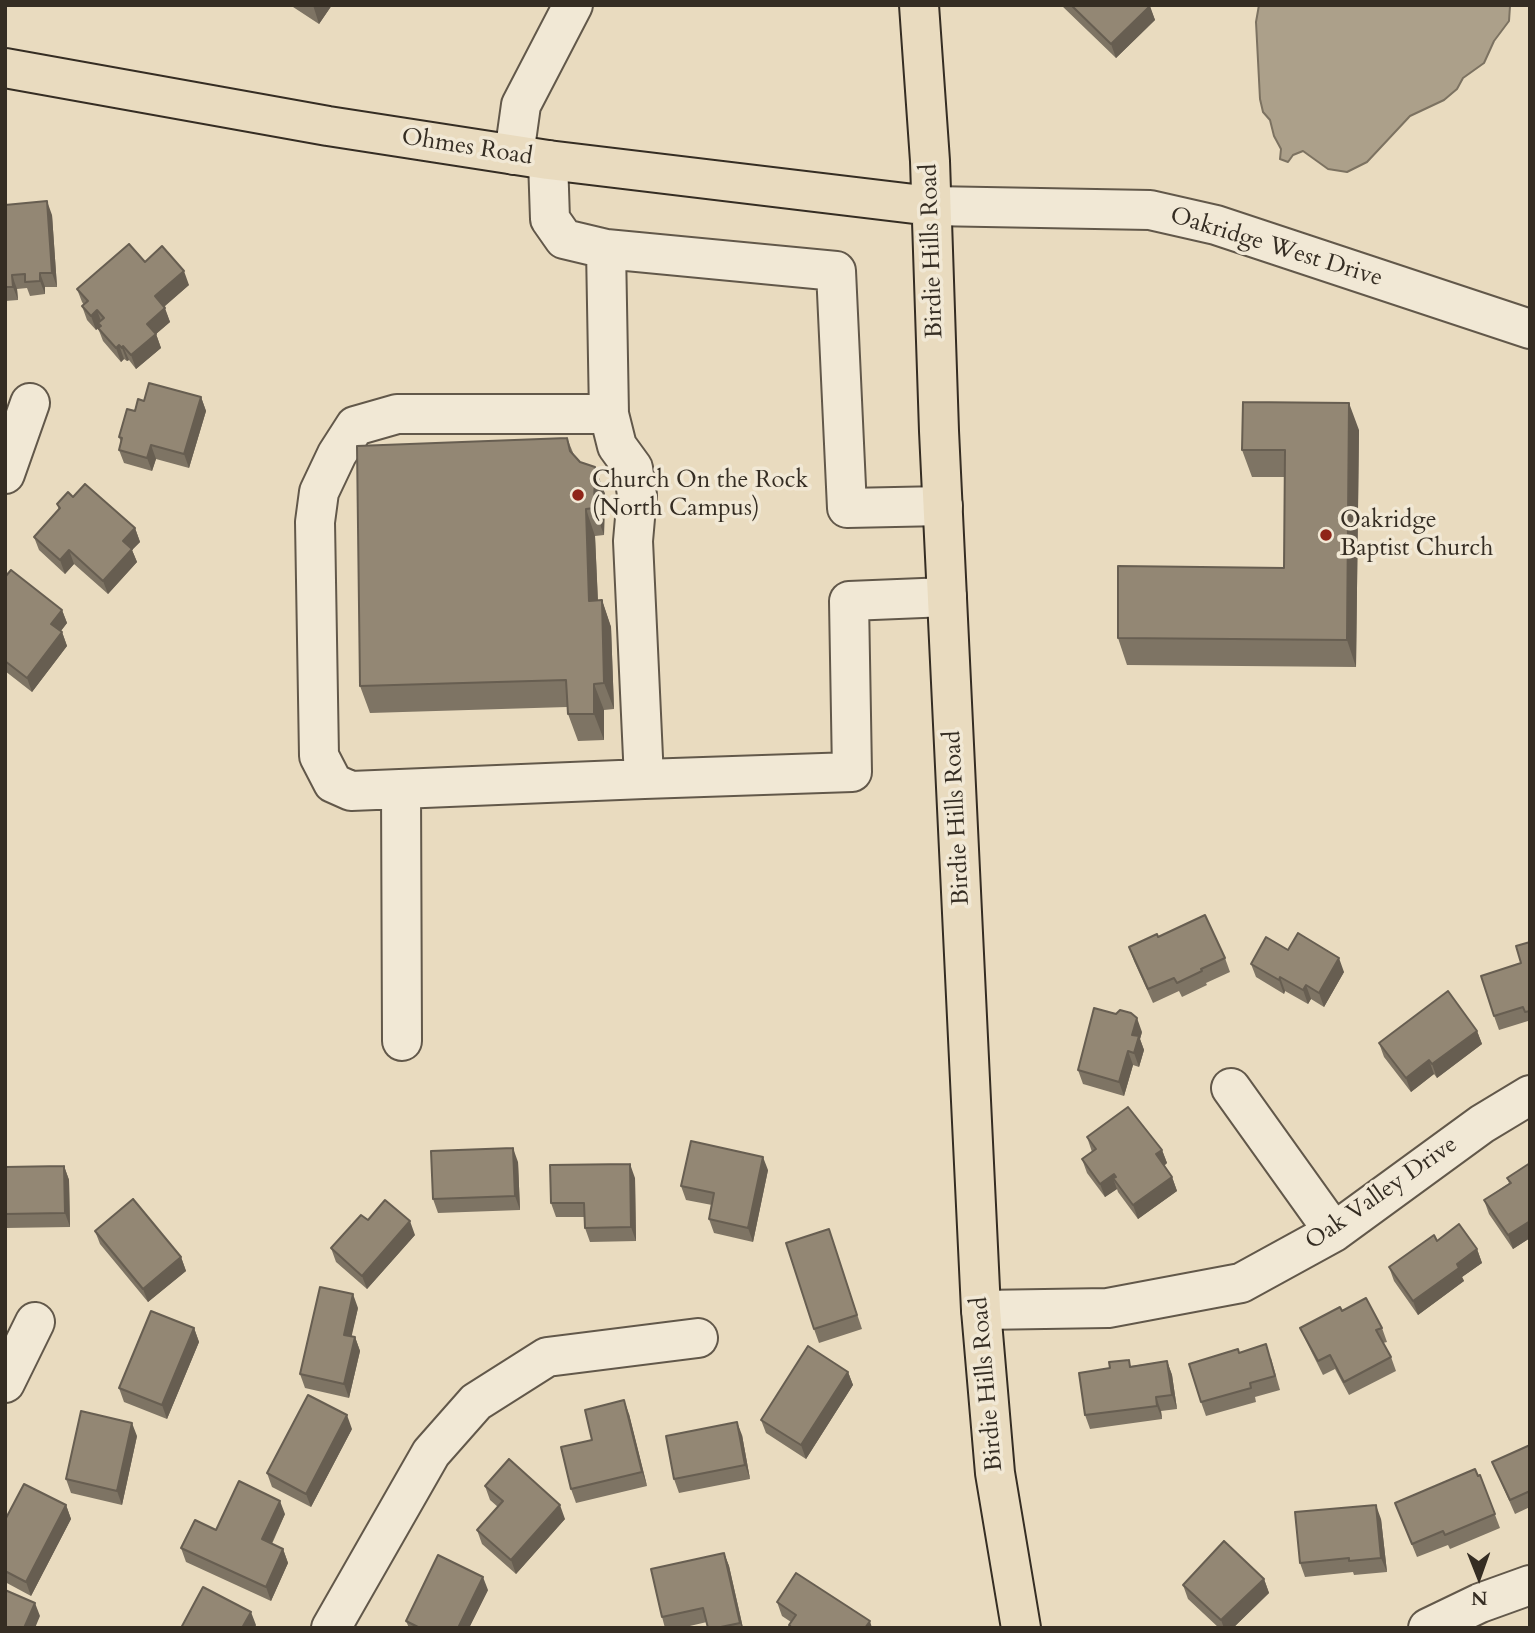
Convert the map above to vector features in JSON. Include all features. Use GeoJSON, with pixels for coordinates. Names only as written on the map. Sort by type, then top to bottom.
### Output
{"type":"FeatureCollection","features":[{"type":"Feature","properties":{"kind":"main road","name":"Birdie Hills Road"},"geometry":{"type":"LineString","coordinates":[[919,5],[931,206],[981,1310],[995,1473],[1021,1628]]}},
{"type":"Feature","properties":{"kind":"main road","name":"Ohmes Road"},"geometry":{"type":"LineString","coordinates":[[5,68],[328,126],[531,158],[931,206]]}},
{"type":"Feature","properties":{"kind":"street"},"geometry":{"type":"LineString","coordinates":[[573,5],[521,105],[531,158],[550,219],[564,239],[606,249],[836,271],[847,509],[943,506]]}},
{"type":"Feature","properties":{"kind":"street","name":"Oakridge West Drive"},"geometry":{"type":"LineString","coordinates":[[931,206],[1150,210],[1216,225],[1530,329]]}},
{"type":"Feature","properties":{"kind":"street"},"geometry":{"type":"LineString","coordinates":[[606,249],[609,414],[617,446],[633,468],[637,495],[633,541],[644,779]]}},
{"type":"Feature","properties":{"kind":"street"},"geometry":{"type":"LineString","coordinates":[[5,474],[30,403]]}},
{"type":"Feature","properties":{"kind":"street"},"geometry":{"type":"LineString","coordinates":[[609,414],[397,414],[355,426],[337,454],[319,492],[315,522],[319,757],[333,783],[351,791],[852,772],[849,601],[947,597]]}},
{"type":"Feature","properties":{"kind":"street"},"geometry":{"type":"LineString","coordinates":[[401,789],[401,1041]]}},
{"type":"Feature","properties":{"kind":"street"},"geometry":{"type":"LineString","coordinates":[[1231,1088],[1334,1233]]}},
{"type":"Feature","properties":{"kind":"street","name":"Oak Valley Drive"},"geometry":{"type":"LineString","coordinates":[[981,1310],[1108,1308],[1241,1283],[1334,1233],[1482,1124],[1530,1095]]}},
{"type":"Feature","properties":{"kind":"street"},"geometry":{"type":"LineString","coordinates":[[5,1382],[35,1322]]}},
{"type":"Feature","properties":{"kind":"street"},"geometry":{"type":"LineString","coordinates":[[331,1628],[430,1453],[476,1402],[547,1357],[698,1338]]}},
{"type":"Feature","properties":{"kind":"street"},"geometry":{"type":"LineString","coordinates":[[1428,1628],[1480,1603],[1530,1585]]}},
{"type":"Feature","properties":{"kind":"shaded area"},"geometry":{"type":"Polygon","coordinates":[[[1259,5],[1510,6],[1509,21],[1494,41],[1484,63],[1463,78],[1457,89],[1444,100],[1410,116],[1367,162],[1347,172],[1328,169],[1303,151],[1293,155],[1288,162],[1280,159],[1281,149],[1270,120],[1263,112],[1260,99],[1256,22],[1259,5]]]}},
{"type":"Feature","properties":{"kind":"building"},"geometry":{"type":"Polygon","coordinates":[[[1071,5],[1149,5],[1150,6],[1111,44],[1071,5]]]}},
{"type":"Feature","properties":{"kind":"building"},"geometry":{"type":"Polygon","coordinates":[[[47,201],[52,273],[40,273],[40,281],[25,282],[25,274],[12,275],[13,287],[5,287],[5,205],[47,201]]]}},
{"type":"Feature","properties":{"kind":"building"},"geometry":{"type":"Polygon","coordinates":[[[129,244],[145,262],[162,246],[184,271],[155,296],[165,308],[147,324],[156,334],[131,355],[123,346],[116,348],[98,328],[101,326],[98,323],[104,318],[97,310],[91,316],[82,306],[88,301],[77,289],[129,244]]]}},
{"type":"Feature","properties":{"kind":"building"},"geometry":{"type":"Polygon","coordinates":[[[149,383],[201,397],[184,454],[151,445],[147,458],[119,450],[122,438],[119,437],[127,409],[135,411],[138,399],[144,401],[149,383]]]}},
{"type":"Feature","properties":{"kind":"building","name":"Oakridge Baptist Church"},"geometry":{"type":"Polygon","coordinates":[[[1243,402],[1349,403],[1347,640],[1118,638],[1118,566],[1284,568],[1285,450],[1242,450],[1243,402]]]}},
{"type":"Feature","properties":{"kind":"building"},"geometry":{"type":"Polygon","coordinates":[[[567,438],[570,451],[580,462],[595,467],[594,508],[586,509],[589,601],[602,600],[604,683],[594,684],[594,714],[568,714],[566,680],[360,686],[357,446],[567,438]]]}},
{"type":"Feature","properties":{"kind":"building"},"geometry":{"type":"Polygon","coordinates":[[[85,484],[135,528],[123,541],[132,549],[103,581],[69,550],[60,560],[34,537],[60,508],[57,504],[68,492],[73,497],[85,484]]]}},
{"type":"Feature","properties":{"kind":"building"},"geometry":{"type":"Polygon","coordinates":[[[11,570],[62,610],[51,624],[62,632],[27,678],[5,661],[5,577],[11,570]]]}},
{"type":"Feature","properties":{"kind":"building"},"geometry":{"type":"Polygon","coordinates":[[[1205,915],[1225,958],[1177,983],[1174,978],[1148,989],[1129,947],[1205,915]]]}},
{"type":"Feature","properties":{"kind":"building"},"geometry":{"type":"Polygon","coordinates":[[[1298,933],[1339,958],[1319,993],[1306,985],[1303,990],[1280,977],[1279,980],[1251,964],[1266,937],[1288,950],[1298,933]]]}},
{"type":"Feature","properties":{"kind":"building"},"geometry":{"type":"Polygon","coordinates":[[[1530,942],[1530,1011],[1525,1012],[1523,1007],[1494,1016],[1481,976],[1521,963],[1516,946],[1530,942]]]}},
{"type":"Feature","properties":{"kind":"building"},"geometry":{"type":"Polygon","coordinates":[[[1448,991],[1477,1031],[1432,1064],[1429,1060],[1406,1078],[1379,1043],[1448,991]]]}},
{"type":"Feature","properties":{"kind":"building"},"geometry":{"type":"Polygon","coordinates":[[[1094,1008],[1116,1014],[1120,1010],[1137,1018],[1132,1035],[1139,1036],[1134,1053],[1128,1051],[1119,1082],[1078,1070],[1094,1008]]]}},
{"type":"Feature","properties":{"kind":"building"},"geometry":{"type":"Polygon","coordinates":[[[1128,1107],[1162,1150],[1156,1154],[1172,1177],[1133,1205],[1113,1178],[1116,1177],[1114,1174],[1100,1184],[1082,1159],[1096,1149],[1087,1137],[1128,1107]]]}},
{"type":"Feature","properties":{"kind":"building"},"geometry":{"type":"Polygon","coordinates":[[[691,1141],[763,1157],[748,1228],[709,1219],[714,1193],[681,1186],[691,1141]]]}},
{"type":"Feature","properties":{"kind":"building"},"geometry":{"type":"Polygon","coordinates":[[[513,1148],[515,1196],[433,1199],[431,1151],[513,1148]]]}},
{"type":"Feature","properties":{"kind":"building"},"geometry":{"type":"Polygon","coordinates":[[[1530,1163],[1530,1221],[1508,1235],[1484,1200],[1511,1183],[1507,1178],[1530,1163]]]}},
{"type":"Feature","properties":{"kind":"building"},"geometry":{"type":"Polygon","coordinates":[[[630,1164],[631,1227],[585,1228],[584,1203],[551,1203],[550,1165],[630,1164]]]}},
{"type":"Feature","properties":{"kind":"building"},"geometry":{"type":"Polygon","coordinates":[[[64,1166],[65,1213],[5,1214],[5,1167],[64,1166]]]}},
{"type":"Feature","properties":{"kind":"building"},"geometry":{"type":"Polygon","coordinates":[[[133,1199],[181,1257],[143,1289],[95,1231],[133,1199]]]}},
{"type":"Feature","properties":{"kind":"building"},"geometry":{"type":"Polygon","coordinates":[[[385,1200],[410,1221],[362,1276],[331,1248],[361,1215],[368,1220],[385,1200]]]}},
{"type":"Feature","properties":{"kind":"building"},"geometry":{"type":"Polygon","coordinates":[[[1459,1224],[1477,1249],[1457,1264],[1459,1268],[1413,1301],[1389,1267],[1434,1235],[1437,1241],[1459,1224]]]}},
{"type":"Feature","properties":{"kind":"building"},"geometry":{"type":"Polygon","coordinates":[[[829,1229],[857,1315],[814,1329],[786,1243],[829,1229]]]}},
{"type":"Feature","properties":{"kind":"building"},"geometry":{"type":"Polygon","coordinates":[[[320,1287],[353,1294],[344,1335],[355,1337],[344,1384],[300,1374],[320,1287]]]}},
{"type":"Feature","properties":{"kind":"building"},"geometry":{"type":"Polygon","coordinates":[[[1366,1298],[1382,1328],[1376,1330],[1391,1357],[1344,1382],[1330,1355],[1318,1361],[1300,1328],[1340,1307],[1342,1311],[1366,1298]]]}},
{"type":"Feature","properties":{"kind":"building"},"geometry":{"type":"Polygon","coordinates":[[[151,1311],[194,1328],[162,1405],[119,1388],[151,1311]]]}},
{"type":"Feature","properties":{"kind":"building"},"geometry":{"type":"Polygon","coordinates":[[[1266,1344],[1275,1376],[1250,1383],[1251,1388],[1201,1402],[1189,1364],[1238,1349],[1239,1353],[1266,1344]]]}},
{"type":"Feature","properties":{"kind":"building"},"geometry":{"type":"Polygon","coordinates":[[[808,1346],[848,1372],[801,1445],[761,1420],[808,1346]]]}},
{"type":"Feature","properties":{"kind":"building"},"geometry":{"type":"Polygon","coordinates":[[[1129,1360],[1130,1367],[1167,1361],[1172,1395],[1156,1397],[1157,1406],[1085,1415],[1079,1373],[1110,1368],[1109,1362],[1129,1360]]]}},
{"type":"Feature","properties":{"kind":"building"},"geometry":{"type":"Polygon","coordinates":[[[308,1395],[347,1415],[306,1494],[267,1473],[308,1395]]]}},
{"type":"Feature","properties":{"kind":"building"},"geometry":{"type":"Polygon","coordinates":[[[624,1400],[642,1472],[571,1489],[561,1447],[592,1440],[585,1410],[624,1400]]]}},
{"type":"Feature","properties":{"kind":"building"},"geometry":{"type":"Polygon","coordinates":[[[81,1411],[132,1423],[117,1491],[66,1479],[81,1411]]]}},
{"type":"Feature","properties":{"kind":"building"},"geometry":{"type":"Polygon","coordinates":[[[737,1422],[745,1465],[674,1479],[666,1436],[737,1422]]]}},
{"type":"Feature","properties":{"kind":"building"},"geometry":{"type":"Polygon","coordinates":[[[1530,1445],[1530,1491],[1510,1500],[1492,1462],[1530,1445]]]}},
{"type":"Feature","properties":{"kind":"building"},"geometry":{"type":"Polygon","coordinates":[[[509,1459],[560,1505],[511,1560],[477,1530],[503,1501],[485,1486],[509,1459]]]}},
{"type":"Feature","properties":{"kind":"building"},"geometry":{"type":"Polygon","coordinates":[[[1475,1469],[1478,1476],[1480,1475],[1495,1514],[1445,1535],[1443,1531],[1412,1544],[1395,1503],[1475,1469]]]}},
{"type":"Feature","properties":{"kind":"building"},"geometry":{"type":"Polygon","coordinates":[[[239,1481],[280,1501],[262,1539],[283,1549],[266,1587],[181,1548],[195,1520],[216,1530],[239,1481]]]}},
{"type":"Feature","properties":{"kind":"building"},"geometry":{"type":"Polygon","coordinates":[[[24,1484],[66,1505],[26,1582],[5,1571],[5,1520],[24,1484]]]}},
{"type":"Feature","properties":{"kind":"building"},"geometry":{"type":"Polygon","coordinates":[[[1376,1505],[1381,1558],[1300,1563],[1295,1512],[1376,1505]]]}},
{"type":"Feature","properties":{"kind":"building"},"geometry":{"type":"Polygon","coordinates":[[[1224,1541],[1264,1579],[1221,1620],[1183,1585],[1224,1541]]]}},
{"type":"Feature","properties":{"kind":"building"},"geometry":{"type":"Polygon","coordinates":[[[724,1553],[740,1623],[708,1628],[703,1608],[662,1617],[651,1569],[724,1553]]]}},
{"type":"Feature","properties":{"kind":"building"},"geometry":{"type":"Polygon","coordinates":[[[438,1555],[483,1577],[458,1628],[420,1628],[406,1621],[438,1555]]]}},
{"type":"Feature","properties":{"kind":"building"},"geometry":{"type":"Polygon","coordinates":[[[796,1573],[870,1621],[865,1628],[792,1628],[789,1625],[796,1615],[777,1602],[796,1573]]]}},
{"type":"Feature","properties":{"kind":"building"},"geometry":{"type":"Polygon","coordinates":[[[203,1587],[251,1612],[242,1628],[181,1628],[203,1587]]]}},
{"type":"Feature","properties":{"kind":"building"},"geometry":{"type":"Polygon","coordinates":[[[5,1590],[35,1603],[24,1628],[5,1628],[5,1590]]]}},
{"type":"Feature","properties":{"kind":"place","name":"Church On the Rock (North Campus)"},"geometry":{"type":"Point","coordinates":[578,495]}},
{"type":"Feature","properties":{"kind":"place","name":"Oakridge Baptist Church"},"geometry":{"type":"Point","coordinates":[1326,535]}}]}
